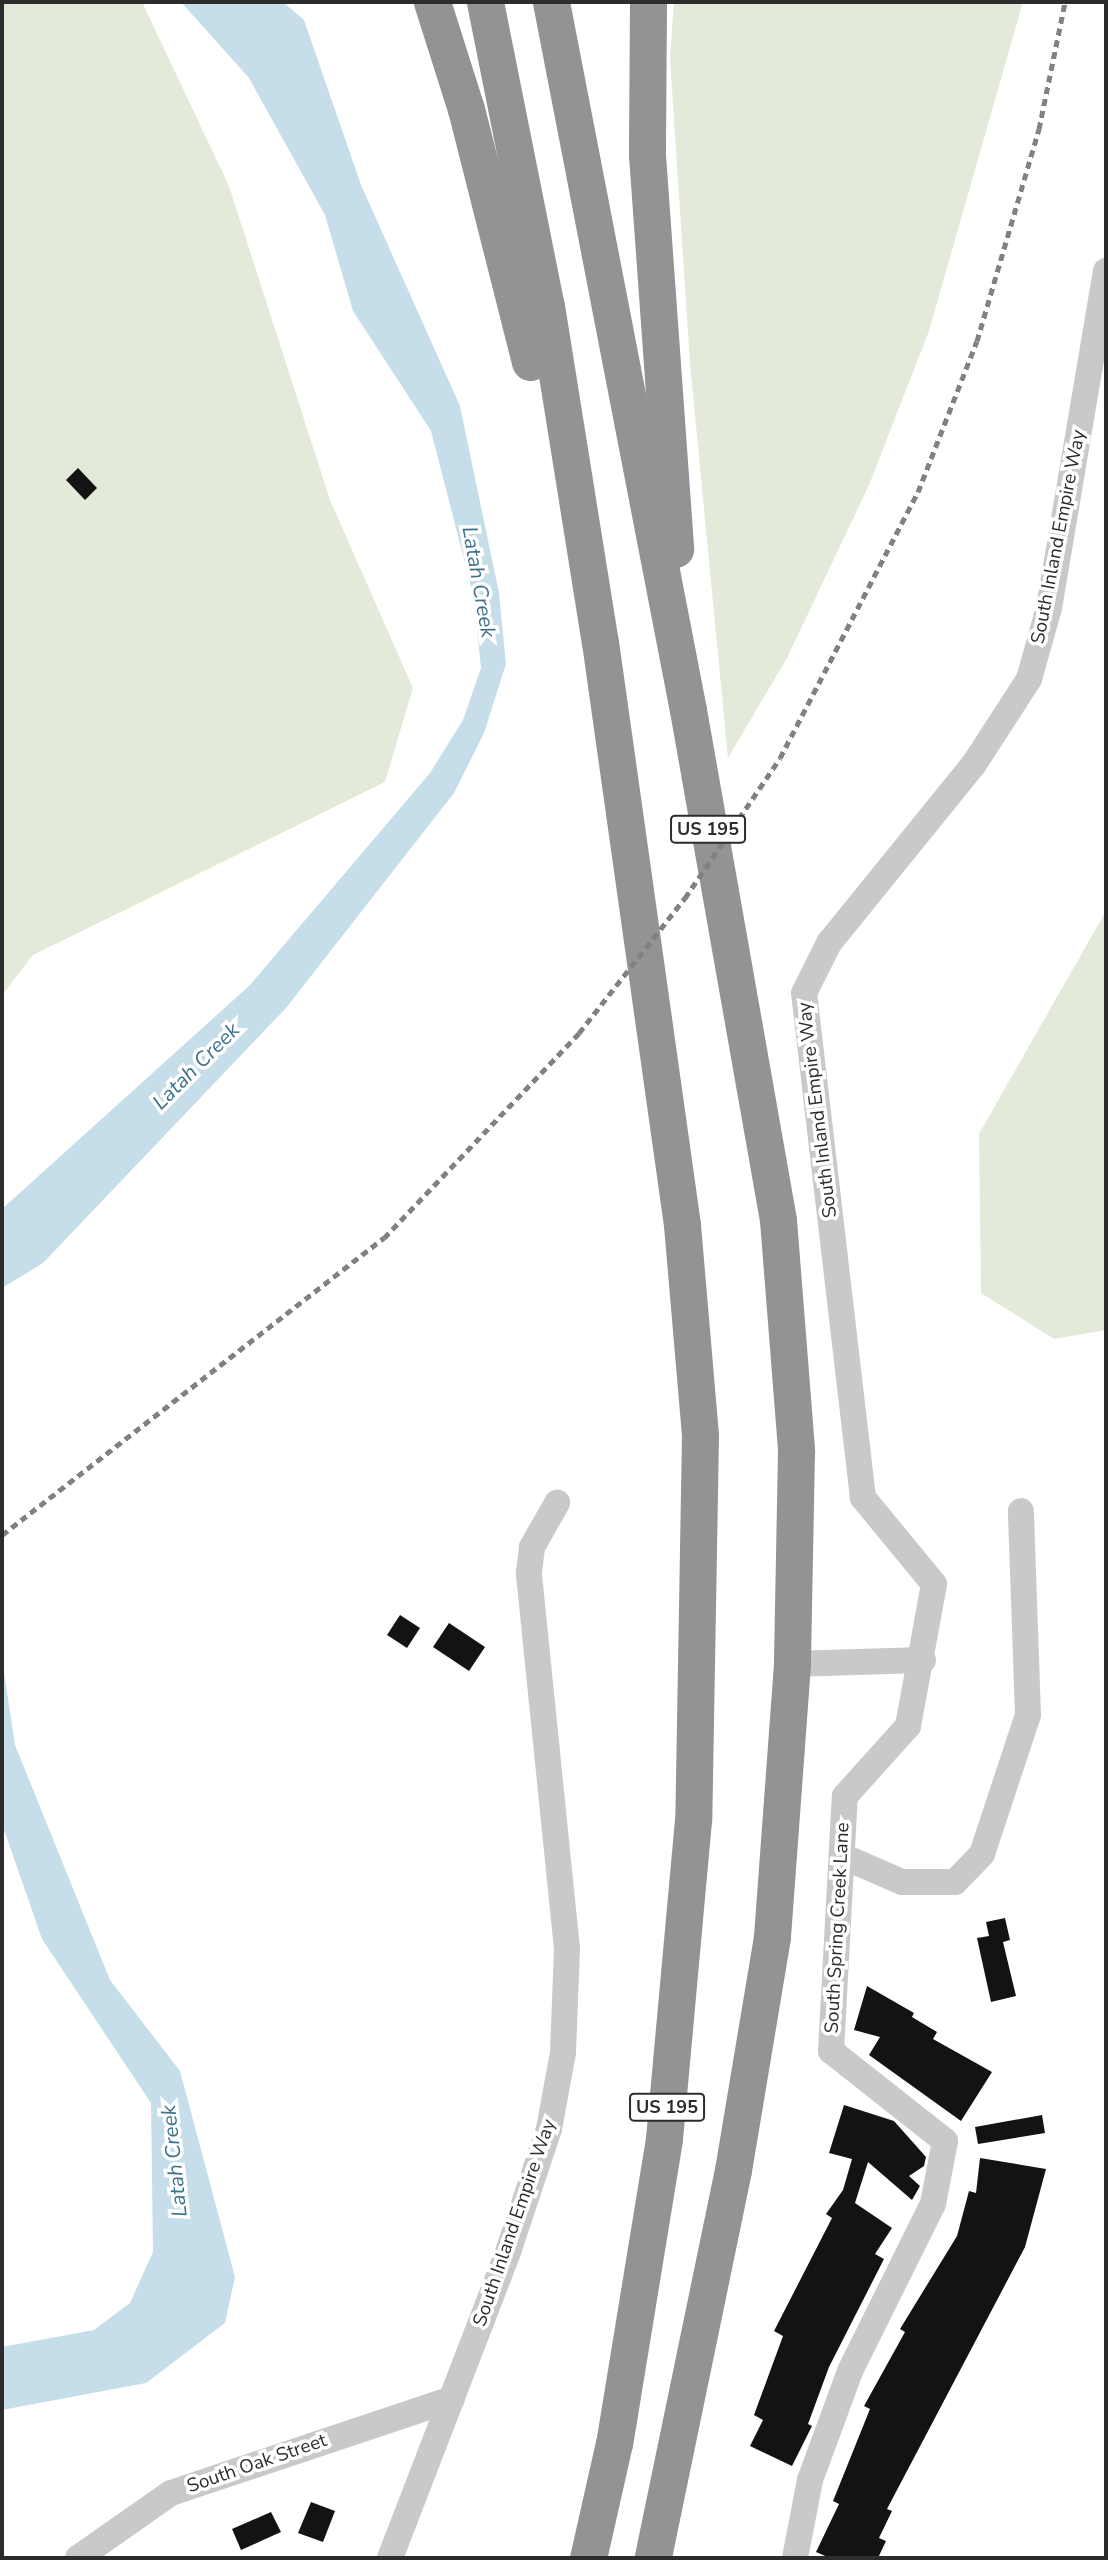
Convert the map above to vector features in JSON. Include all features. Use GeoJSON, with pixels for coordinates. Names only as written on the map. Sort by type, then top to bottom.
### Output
{"type":"FeatureCollection","features":[{"type":"Feature","properties":{"kind":"highway"},"geometry":{"type":"LineString","coordinates":[[432,2],[466,109],[521,315],[568,579],[610,715]]}},
{"type":"Feature","properties":{"kind":"highway","name":"US 195"},"geometry":{"type":"LineString","coordinates":[[485,2],[546,306],[610,715],[682,1225],[700,1435],[699,1637],[694,1819],[664,2139],[614,2443],[588,2558]]}},
{"type":"Feature","properties":{"kind":"highway","name":"US 195"},"geometry":{"type":"LineString","coordinates":[[551,2],[688,710],[778,1220],[796,1451],[792,1664],[772,1937],[733,2170],[653,2558]]}},
{"type":"Feature","properties":{"kind":"highway"},"geometry":{"type":"LineString","coordinates":[[646,2],[644,47],[650,220],[688,710]]}},
{"type":"Feature","properties":{"kind":"street","name":"South Inland Empire Way"},"geometry":{"type":"LineString","coordinates":[[923,1660],[934,1584],[863,1498],[804,993],[828,943],[974,764],[1029,679],[1049,608],[1106,271]]}},
{"type":"Feature","properties":{"kind":"street","name":"South Inland Empire Way"},"geometry":{"type":"LineString","coordinates":[[390,2558],[452,2399],[549,2129],[563,2053],[567,1949],[529,1572],[532,1547],[557,1503]]}},
{"type":"Feature","properties":{"kind":"street"},"geometry":{"type":"LineString","coordinates":[[842,1856],[902,1882],[955,1882],[982,1854],[1028,1715],[1021,1511]]}},
{"type":"Feature","properties":{"kind":"street"},"geometry":{"type":"LineString","coordinates":[[792,1664],[923,1660]]}},
{"type":"Feature","properties":{"kind":"street","name":"South Spring Creek Lane"},"geometry":{"type":"LineString","coordinates":[[795,2558],[810,2480],[850,2371],[933,2204],[945,2141],[831,2051],[845,1796],[908,1726],[923,1660]]}},
{"type":"Feature","properties":{"kind":"street","name":"South Oak Street"},"geometry":{"type":"LineString","coordinates":[[78,2558],[171,2493],[452,2399]]}},
{"type":"Feature","properties":{"kind":"green space"},"geometry":{"type":"Polygon","coordinates":[[[2,2],[142,2],[229,186],[330,500],[413,688],[385,782],[33,955],[2,995],[2,2]]]}},
{"type":"Feature","properties":{"kind":"green space"},"geometry":{"type":"Polygon","coordinates":[[[674,2],[1023,2],[929,331],[869,485],[787,658],[728,758],[690,363],[670,58],[674,2]]]}},
{"type":"Feature","properties":{"kind":"green space"},"geometry":{"type":"Polygon","coordinates":[[[1106,911],[1106,1330],[1054,1339],[981,1293],[979,1134],[1106,911]]]}},
{"type":"Feature","properties":{"kind":"water","name":"Latah Creek"},"geometry":{"type":"Polygon","coordinates":[[[181,2],[283,2],[304,20],[361,185],[460,406],[499,593],[506,664],[484,733],[454,793],[286,1008],[43,1263],[2,1288],[2,1209],[250,985],[430,773],[463,720],[481,668],[474,598],[431,431],[353,311],[325,215],[249,78],[181,2]]]}},
{"type":"Feature","properties":{"kind":"water","name":"Latah Creek"},"geometry":{"type":"Polygon","coordinates":[[[2,1659],[15,1745],[110,1980],[180,2071],[235,2277],[225,2323],[146,2383],[2,2410],[2,2347],[94,2330],[130,2303],[153,2252],[151,2103],[42,1939],[2,1824],[2,1659]]]}},
{"type":"Feature","properties":{"kind":"building"},"geometry":{"type":"Polygon","coordinates":[[[78,468],[97,488],[85,500],[66,480],[78,468]]]}},
{"type":"Feature","properties":{"kind":"building"},"geometry":{"type":"Polygon","coordinates":[[[400,1615],[420,1628],[407,1648],[387,1635],[400,1615]]]}},
{"type":"Feature","properties":{"kind":"building"},"geometry":{"type":"Polygon","coordinates":[[[449,1623],[485,1647],[469,1671],[433,1647],[449,1623]]]}},
{"type":"Feature","properties":{"kind":"building"},"geometry":{"type":"Polygon","coordinates":[[[1005,1918],[1010,1940],[1003,1942],[1016,1996],[991,2002],[977,1938],[989,1936],[986,1922],[1005,1918]]]}},
{"type":"Feature","properties":{"kind":"building"},"geometry":{"type":"Polygon","coordinates":[[[867,1986],[914,2013],[912,2017],[937,2032],[933,2039],[992,2072],[961,2121],[869,2055],[880,2037],[854,2030],[867,1986]]]}},
{"type":"Feature","properties":{"kind":"building"},"geometry":{"type":"Polygon","coordinates":[[[844,2105],[894,2121],[926,2157],[924,2166],[909,2176],[920,2186],[912,2200],[868,2162],[855,2203],[892,2228],[875,2254],[884,2259],[829,2367],[808,2424],[812,2426],[792,2466],[750,2446],[763,2420],[754,2415],[783,2336],[774,2331],[832,2218],[826,2214],[843,2190],[852,2159],[829,2153],[844,2105]]]}},
{"type":"Feature","properties":{"kind":"building"},"geometry":{"type":"Polygon","coordinates":[[[1042,2115],[1045,2133],[978,2144],[975,2127],[1042,2115]]]}},
{"type":"Feature","properties":{"kind":"building"},"geometry":{"type":"Polygon","coordinates":[[[980,2158],[1046,2169],[1025,2247],[887,2509],[892,2511],[879,2538],[886,2541],[878,2558],[830,2558],[816,2552],[839,2504],[833,2501],[870,2409],[864,2406],[905,2332],[900,2329],[957,2236],[969,2191],[976,2193],[980,2158]]]}},
{"type":"Feature","properties":{"kind":"building"},"geometry":{"type":"Polygon","coordinates":[[[311,2502],[335,2511],[323,2542],[298,2533],[311,2502]]]}},
{"type":"Feature","properties":{"kind":"building"},"geometry":{"type":"Polygon","coordinates":[[[271,2512],[281,2532],[241,2550],[232,2529],[271,2512]]]}},
{"type":"Feature","properties":{"kind":"railway"},"geometry":{"type":"LineString","coordinates":[[2,1535],[384,1238],[579,1033],[685,898],[780,758],[918,492],[977,341],[1039,129],[1065,2]]}}]}
